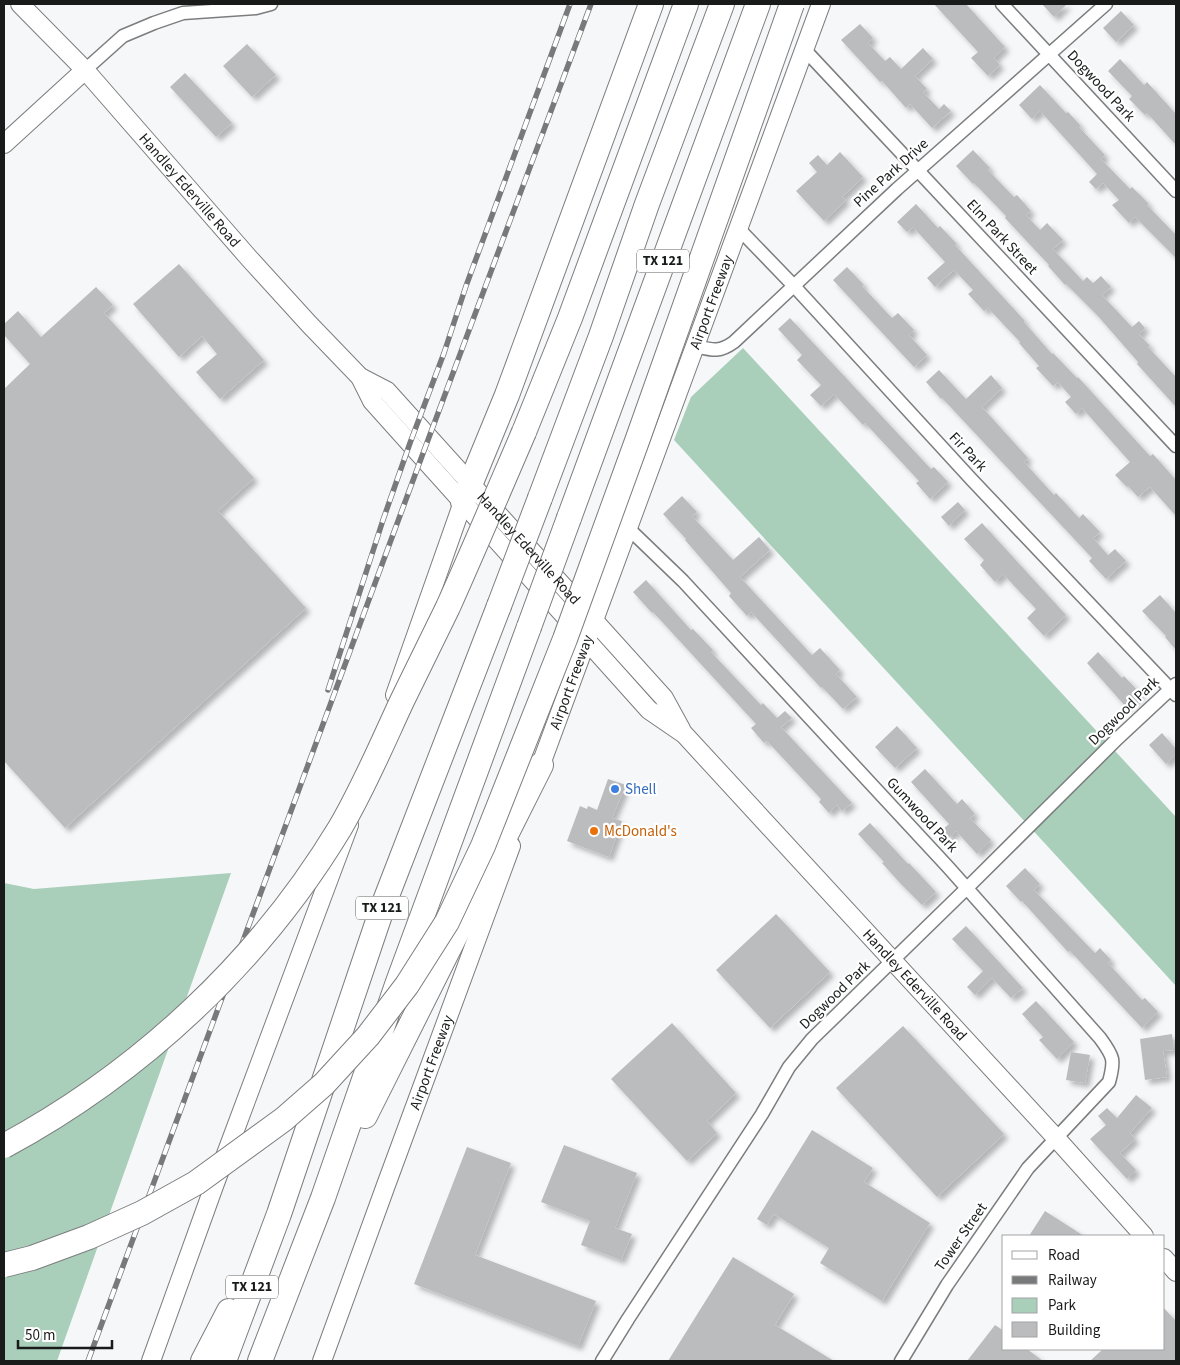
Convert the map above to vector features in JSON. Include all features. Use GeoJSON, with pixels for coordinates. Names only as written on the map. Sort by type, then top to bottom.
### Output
{"type":"FeatureCollection","features":[{"type":"Feature","properties":{"kind":"highway"},"geometry":{"type":"LineString","coordinates":[[466,492],[507,395],[651,4]]}},
{"type":"Feature","properties":{"kind":"highway"},"geometry":{"type":"LineString","coordinates":[[4,1146],[57,1116],[118,1073],[166,1034],[225,979],[269,929],[298,891],[335,836],[359,795],[447,607],[524,432],[570,318],[686,4]]}},
{"type":"Feature","properties":{"kind":"highway","name":"TX 121"},"geometry":{"type":"LineString","coordinates":[[224,1361],[279,1214],[383,906],[601,336],[647,204],[722,4]]}},
{"type":"Feature","properties":{"kind":"highway","name":"TX 121"},"geometry":{"type":"LineString","coordinates":[[260,1361],[324,1198],[398,982],[758,4]]}},
{"type":"Feature","properties":{"kind":"highway"},"geometry":{"type":"LineString","coordinates":[[4,1265],[32,1258],[89,1237],[142,1214],[196,1183],[270,1130],[324,1084],[368,1036],[407,985],[447,922],[483,846],[565,639],[792,4]]}},
{"type":"Feature","properties":{"kind":"highway"},"geometry":{"type":"LineString","coordinates":[[324,1198],[541,765]]}},
{"type":"Feature","properties":{"kind":"highway"},"geometry":{"type":"LineString","coordinates":[[204,1361],[279,1214]]}},
{"type":"Feature","properties":{"kind":"main road","name":"Handley Ederville Road"},"geometry":{"type":"LineString","coordinates":[[20,4],[85,70],[309,324],[360,377],[387,391],[466,492],[587,639],[649,710],[684,734],[1143,1235]]}},
{"type":"Feature","properties":{"kind":"main road","name":"Airport Freeway"},"geometry":{"type":"LineString","coordinates":[[322,1361],[821,4]]}},
{"type":"Feature","properties":{"kind":"main road"},"geometry":{"type":"LineString","coordinates":[[4,144],[85,70]]}},
{"type":"Feature","properties":{"kind":"main road","name":"Handley Ederville Road"},"geometry":{"type":"LineString","coordinates":[[466,492],[594,620],[664,698],[684,734]]}},
{"type":"Feature","properties":{"kind":"main road"},"geometry":{"type":"LineString","coordinates":[[151,1361],[214,1186],[343,844],[466,492]]}},
{"type":"Feature","properties":{"kind":"main road"},"geometry":{"type":"LineString","coordinates":[[1165,1259],[1176,1272]]}},
{"type":"Feature","properties":{"kind":"street"},"geometry":{"type":"LineString","coordinates":[[85,70],[123,36],[154,23],[183,13],[256,8],[271,4]]}},
{"type":"Feature","properties":{"kind":"street","name":"Dogwood Park"},"geometry":{"type":"LineString","coordinates":[[1002,4],[1176,191]]}},
{"type":"Feature","properties":{"kind":"street","name":"Pine Park Drive"},"geometry":{"type":"LineString","coordinates":[[695,346],[714,351],[727,348],[918,170],[1106,4]]}},
{"type":"Feature","properties":{"kind":"street","name":"Elm Park Street"},"geometry":{"type":"LineString","coordinates":[[804,50],[1176,446]]}},
{"type":"Feature","properties":{"kind":"street","name":"Fir Park"},"geometry":{"type":"LineString","coordinates":[[738,228],[794,286],[972,480],[1174,690]]}},
{"type":"Feature","properties":{"kind":"street","name":"Gumwood Park"},"geometry":{"type":"LineString","coordinates":[[628,528],[690,589],[967,888],[1111,1052],[1113,1067],[1109,1082],[1056,1138]]}},
{"type":"Feature","properties":{"kind":"street","name":"Dogwood Park"},"geometry":{"type":"LineString","coordinates":[[602,1361],[762,1114],[789,1067],[812,1039],[1118,738],[1174,690]]}},
{"type":"Feature","properties":{"kind":"street","name":"Tower Street"},"geometry":{"type":"LineString","coordinates":[[901,1361],[947,1285],[1028,1168],[1056,1138]]}},
{"type":"Feature","properties":{"kind":"green space"},"geometry":{"type":"Polygon","coordinates":[[[743,348],[1176,817],[1176,986],[674,440],[691,397],[743,348]]]}},
{"type":"Feature","properties":{"kind":"green space"},"geometry":{"type":"Polygon","coordinates":[[[231,873],[57,1361],[4,1361],[4,883],[34,889],[231,873]]]}},
{"type":"Feature","properties":{"kind":"building"},"geometry":{"type":"Polygon","coordinates":[[[934,4],[966,4],[1005,47],[994,58],[1000,65],[988,76],[971,58],[978,52],[934,4]]]}},
{"type":"Feature","properties":{"kind":"building"},"geometry":{"type":"Polygon","coordinates":[[[1042,4],[1067,4],[1054,17],[1042,4]]]}},
{"type":"Feature","properties":{"kind":"building"},"geometry":{"type":"Polygon","coordinates":[[[1121,11],[1134,25],[1116,42],[1103,28],[1121,11]]]}},
{"type":"Feature","properties":{"kind":"building"},"geometry":{"type":"Polygon","coordinates":[[[860,24],[873,38],[868,43],[885,61],[890,57],[901,69],[923,48],[933,59],[915,76],[927,89],[923,92],[939,109],[944,104],[951,111],[932,128],[910,104],[906,108],[841,40],[860,24]]]}},
{"type":"Feature","properties":{"kind":"building"},"geometry":{"type":"Polygon","coordinates":[[[247,44],[276,75],[252,97],[223,66],[247,44]]]}},
{"type":"Feature","properties":{"kind":"building"},"geometry":{"type":"Polygon","coordinates":[[[1120,59],[1144,85],[1147,82],[1176,114],[1176,145],[1147,113],[1145,115],[1129,99],[1132,96],[1108,71],[1120,59]]]}},
{"type":"Feature","properties":{"kind":"building"},"geometry":{"type":"Polygon","coordinates":[[[185,73],[232,123],[216,137],[170,87],[185,73]]]}},
{"type":"Feature","properties":{"kind":"building"},"geometry":{"type":"Polygon","coordinates":[[[1040,85],[1081,126],[1079,127],[1105,155],[1101,159],[1130,189],[1132,187],[1149,204],[1147,205],[1176,235],[1176,258],[1135,217],[1129,223],[1112,205],[1119,200],[1103,183],[1096,189],[1089,182],[1097,174],[1040,111],[1032,119],[1019,105],[1040,85]]]}},
{"type":"Feature","properties":{"kind":"building"},"geometry":{"type":"Polygon","coordinates":[[[973,150],[990,168],[988,170],[1014,197],[1017,195],[1031,211],[1026,215],[1040,230],[1047,223],[1063,240],[1053,249],[1083,281],[1087,277],[1093,283],[1101,276],[1111,287],[1102,295],[1132,327],[1139,321],[1145,328],[1139,334],[1150,346],[1148,347],[1176,377],[1176,407],[1137,364],[1138,362],[1097,315],[1065,285],[1005,218],[1006,216],[956,166],[973,150]]]}},
{"type":"Feature","properties":{"kind":"building"},"geometry":{"type":"Polygon","coordinates":[[[840,152],[863,177],[842,197],[846,200],[824,221],[796,191],[817,172],[809,163],[818,155],[827,165],[840,152]]]}},
{"type":"Feature","properties":{"kind":"building"},"geometry":{"type":"Polygon","coordinates":[[[916,204],[938,228],[940,226],[957,244],[955,245],[1025,321],[1052,354],[1078,377],[1150,456],[1153,454],[1176,480],[1176,516],[1150,487],[1138,497],[1115,475],[1130,462],[1082,408],[1076,414],[1065,402],[1071,397],[1058,382],[1053,386],[1036,368],[1039,366],[1020,342],[988,308],[984,311],[968,294],[973,290],[954,270],[935,287],[927,278],[945,262],[913,227],[907,232],[897,222],[916,204]]]}},
{"type":"Feature","properties":{"kind":"building"},"geometry":{"type":"Polygon","coordinates":[[[179,264],[264,360],[220,399],[196,372],[217,354],[202,336],[179,357],[133,304],[179,264]]]}},
{"type":"Feature","properties":{"kind":"building"},"geometry":{"type":"Polygon","coordinates":[[[847,267],[892,318],[898,313],[914,330],[909,335],[927,355],[914,367],[833,280],[847,267]]]}},
{"type":"Feature","properties":{"kind":"building"},"geometry":{"type":"Polygon","coordinates":[[[96,287],[113,305],[104,313],[254,478],[218,511],[306,608],[65,828],[4,761],[4,389],[30,364],[4,335],[4,324],[18,311],[41,337],[96,287]]]}},
{"type":"Feature","properties":{"kind":"building"},"geometry":{"type":"Polygon","coordinates":[[[790,318],[931,469],[934,467],[948,482],[930,499],[916,483],[919,481],[865,423],[863,425],[834,394],[821,406],[810,395],[821,385],[797,360],[802,355],[778,329],[790,318]]]}},
{"type":"Feature","properties":{"kind":"building"},"geometry":{"type":"Polygon","coordinates":[[[939,370],[966,399],[991,375],[1002,388],[982,407],[1028,458],[1024,462],[1054,495],[1056,493],[1079,518],[1083,514],[1100,532],[1093,538],[1108,555],[1115,549],[1126,561],[1106,579],[1089,561],[1092,558],[926,382],[939,370]]]}},
{"type":"Feature","properties":{"kind":"building"},"geometry":{"type":"Polygon","coordinates":[[[682,496],[697,512],[692,516],[733,560],[759,537],[770,550],[740,577],[812,655],[820,648],[840,670],[836,674],[857,697],[843,709],[821,688],[751,612],[747,616],[729,596],[731,593],[663,514],[682,496]]]}},
{"type":"Feature","properties":{"kind":"building"},"geometry":{"type":"Polygon","coordinates":[[[958,502],[965,510],[949,526],[941,517],[958,502]]]}},
{"type":"Feature","properties":{"kind":"building"},"geometry":{"type":"Polygon","coordinates":[[[982,523],[1066,615],[1044,636],[1027,618],[1036,609],[1003,574],[995,582],[980,565],[984,560],[964,539],[982,523]]]}},
{"type":"Feature","properties":{"kind":"building"},"geometry":{"type":"Polygon","coordinates":[[[646,580],[691,630],[693,629],[713,650],[711,652],[761,705],[763,703],[777,718],[785,711],[792,718],[781,727],[852,803],[842,811],[837,805],[829,813],[819,802],[821,799],[767,741],[764,743],[751,728],[756,724],[633,592],[646,580]]]}},
{"type":"Feature","properties":{"kind":"building"},"geometry":{"type":"Polygon","coordinates":[[[1160,595],[1176,613],[1176,650],[1166,636],[1142,611],[1160,595]]]}},
{"type":"Feature","properties":{"kind":"building"},"geometry":{"type":"Polygon","coordinates":[[[1098,652],[1122,678],[1124,676],[1141,694],[1126,707],[1087,663],[1098,652]]]}},
{"type":"Feature","properties":{"kind":"building"},"geometry":{"type":"Polygon","coordinates":[[[897,726],[917,748],[895,768],[875,747],[897,726]]]}},
{"type":"Feature","properties":{"kind":"building"},"geometry":{"type":"Polygon","coordinates":[[[1162,733],[1176,749],[1176,754],[1166,764],[1149,745],[1162,733]]]}},
{"type":"Feature","properties":{"kind":"building"},"geometry":{"type":"Polygon","coordinates":[[[925,769],[957,804],[962,799],[975,814],[970,818],[991,840],[977,854],[956,831],[949,838],[942,830],[949,824],[911,782],[925,769]]]}},
{"type":"Feature","properties":{"kind":"building","name":"McDonald's"},"geometry":{"type":"Polygon","coordinates":[[[608,779],[626,785],[612,818],[622,821],[609,857],[567,841],[580,806],[587,809],[588,806],[597,810],[608,779]]]}},
{"type":"Feature","properties":{"kind":"building"},"geometry":{"type":"Polygon","coordinates":[[[870,823],[936,892],[922,905],[900,883],[882,863],[884,862],[858,834],[870,823]]]}},
{"type":"Feature","properties":{"kind":"building"},"geometry":{"type":"Polygon","coordinates":[[[1025,868],[1040,884],[1034,890],[1095,953],[1100,948],[1111,960],[1108,963],[1142,1000],[1145,998],[1158,1012],[1142,1028],[1006,886],[1025,868]]]}},
{"type":"Feature","properties":{"kind":"building"},"geometry":{"type":"Polygon","coordinates":[[[776,914],[830,972],[770,1028],[716,970],[776,914]]]}},
{"type":"Feature","properties":{"kind":"building"},"geometry":{"type":"Polygon","coordinates":[[[966,926],[1023,988],[1011,998],[992,978],[975,995],[967,987],[983,971],[952,939],[966,926]]]}},
{"type":"Feature","properties":{"kind":"building"},"geometry":{"type":"Polygon","coordinates":[[[1036,1001],[1074,1042],[1057,1059],[1039,1040],[1043,1037],[1022,1014],[1036,1001]]]}},
{"type":"Feature","properties":{"kind":"building"},"geometry":{"type":"Polygon","coordinates":[[[672,1023],[736,1093],[707,1121],[717,1133],[687,1161],[611,1079],[672,1023]]]}},
{"type":"Feature","properties":{"kind":"building"},"geometry":{"type":"Polygon","coordinates":[[[903,1026],[1004,1134],[937,1197],[836,1088],[903,1026]]]}},
{"type":"Feature","properties":{"kind":"building"},"geometry":{"type":"Polygon","coordinates":[[[1172,1034],[1174,1050],[1163,1051],[1167,1077],[1145,1080],[1140,1039],[1172,1034]]]}},
{"type":"Feature","properties":{"kind":"building"},"geometry":{"type":"Polygon","coordinates":[[[1071,1052],[1090,1055],[1085,1083],[1066,1080],[1071,1052]]]}},
{"type":"Feature","properties":{"kind":"building"},"geometry":{"type":"Polygon","coordinates":[[[1136,1095],[1152,1108],[1130,1133],[1135,1139],[1120,1153],[1136,1170],[1127,1179],[1090,1139],[1106,1125],[1098,1116],[1107,1108],[1117,1118],[1136,1095]]]}},
{"type":"Feature","properties":{"kind":"building"},"geometry":{"type":"Polygon","coordinates":[[[812,1130],[873,1168],[864,1182],[930,1223],[882,1301],[820,1263],[829,1248],[774,1214],[767,1225],[757,1219],[812,1130]]]}},
{"type":"Feature","properties":{"kind":"building"},"geometry":{"type":"Polygon","coordinates":[[[564,1145],[637,1173],[615,1228],[632,1234],[621,1260],[581,1245],[590,1221],[541,1202],[564,1145]]]}},
{"type":"Feature","properties":{"kind":"building"},"geometry":{"type":"Polygon","coordinates":[[[467,1147],[511,1163],[475,1255],[596,1301],[578,1346],[414,1284],[467,1147]]]}},
{"type":"Feature","properties":{"kind":"building"},"geometry":{"type":"Polygon","coordinates":[[[1045,1211],[1082,1235],[1030,1235],[1045,1211]]]}},
{"type":"Feature","properties":{"kind":"building"},"geometry":{"type":"Polygon","coordinates":[[[733,1257],[794,1294],[775,1325],[834,1361],[668,1361],[733,1257]]]}},
{"type":"Feature","properties":{"kind":"building"},"geometry":{"type":"Polygon","coordinates":[[[1165,1309],[1176,1321],[1176,1361],[1090,1361],[1102,1350],[1165,1350],[1165,1309]]]}},
{"type":"Feature","properties":{"kind":"building"},"geometry":{"type":"Polygon","coordinates":[[[995,1325],[1002,1330],[1002,1350],[1028,1350],[1043,1361],[967,1361],[995,1325]]]}},
{"type":"Feature","properties":{"kind":"railway"},"geometry":{"type":"LineString","coordinates":[[328,690],[410,443],[570,4]]}},
{"type":"Feature","properties":{"kind":"railway"},"geometry":{"type":"LineString","coordinates":[[88,1361],[591,4]]}},
{"type":"Feature","properties":{"kind":"place","name":"Shell"},"geometry":{"type":"Point","coordinates":[615,789]}},
{"type":"Feature","properties":{"kind":"place","name":"McDonald's"},"geometry":{"type":"Point","coordinates":[594,831]}}]}
